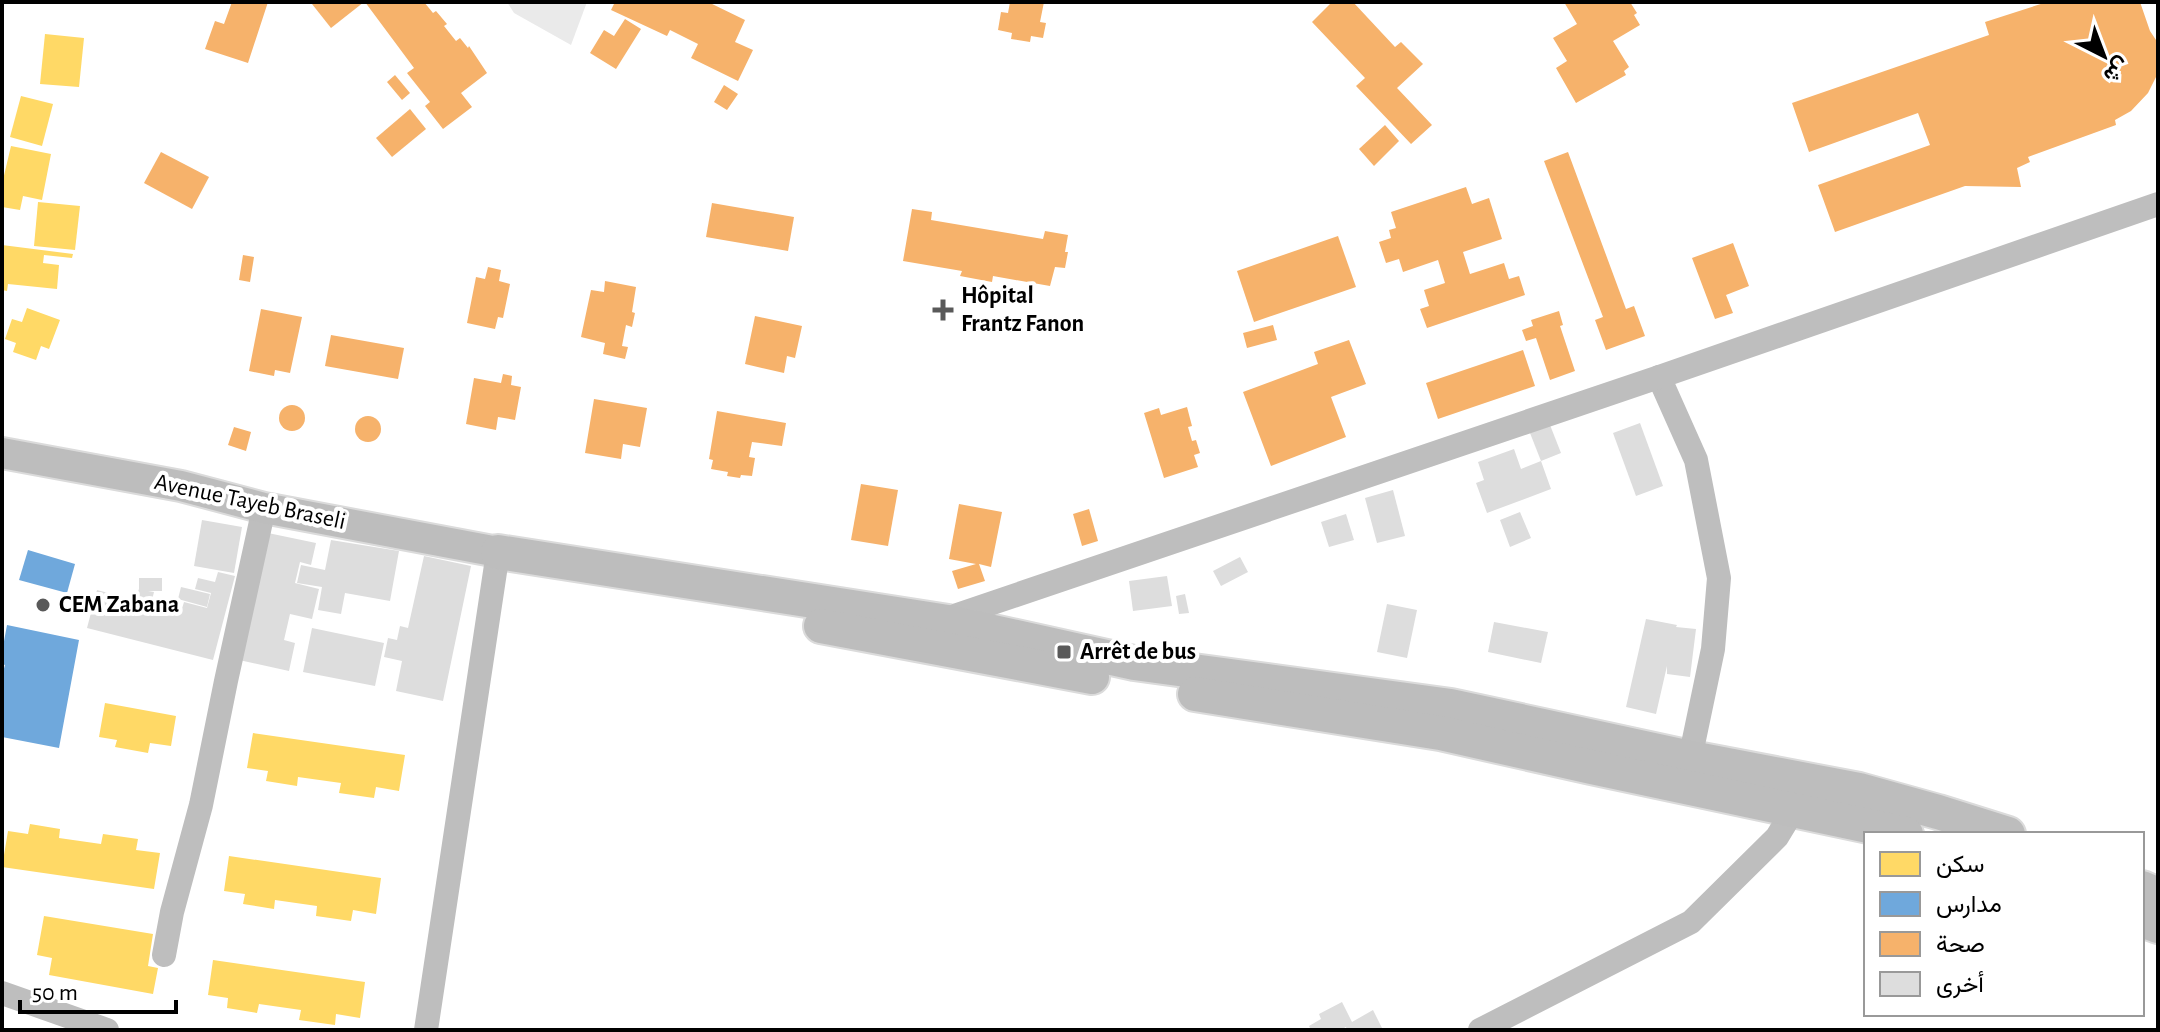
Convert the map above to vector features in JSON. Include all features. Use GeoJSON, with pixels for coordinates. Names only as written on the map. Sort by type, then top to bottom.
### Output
{"type":"FeatureCollection","features":[{"type":"Feature","properties":{"kind":"highway"},"geometry":{"type":"LineString","coordinates":[[498,552],[941,634],[1451,706],[1688,772],[1794,809],[1897,832]]}},
{"type":"Feature","properties":{"kind":"highway"},"geometry":{"type":"LineString","coordinates":[[1688,772],[1859,790],[2002,832]]}},
{"type":"Feature","properties":{"kind":"main road","name":"Avenue Tayeb Braseli"},"geometry":{"type":"LineString","coordinates":[[2,453],[181,486],[264,508],[498,552]]}},
{"type":"Feature","properties":{"kind":"street"},"geometry":{"type":"LineString","coordinates":[[941,634],[957,615],[2158,204]]}},
{"type":"Feature","properties":{"kind":"street"},"geometry":{"type":"LineString","coordinates":[[1659,377],[1696,460],[1719,578],[1713,649],[1688,772]]}},
{"type":"Feature","properties":{"kind":"street"},"geometry":{"type":"LineString","coordinates":[[164,955],[172,912],[201,805],[264,508]]}},
{"type":"Feature","properties":{"kind":"street"},"geometry":{"type":"LineString","coordinates":[[426,1030],[498,552]]}},
{"type":"Feature","properties":{"kind":"street"},"geometry":{"type":"LineString","coordinates":[[1480,1030],[1691,922],[1777,837],[1794,809]]}},
{"type":"Feature","properties":{"kind":"street"},"geometry":{"type":"LineString","coordinates":[[2,993],[107,1030]]}},
{"type":"Feature","properties":{"kind":"shaded area"},"geometry":{"type":"Polygon","coordinates":[[[507,2],[587,2],[571,45],[514,13],[507,2]]]}},
{"type":"Feature","properties":{"kind":"building: سكن"},"geometry":{"type":"Polygon","coordinates":[[[45,34],[84,38],[79,87],[40,84],[45,34]]]}},
{"type":"Feature","properties":{"kind":"building: سكن"},"geometry":{"type":"Polygon","coordinates":[[[21,96],[53,104],[42,146],[10,137],[21,96]]]}},
{"type":"Feature","properties":{"kind":"building: سكن"},"geometry":{"type":"Polygon","coordinates":[[[11,146],[51,154],[42,200],[23,196],[20,210],[2,207],[2,184],[11,146]]]}},
{"type":"Feature","properties":{"kind":"building: سكن"},"geometry":{"type":"Polygon","coordinates":[[[38,202],[80,206],[75,250],[34,246],[38,202]]]}},
{"type":"Feature","properties":{"kind":"building: سكن"},"geometry":{"type":"Polygon","coordinates":[[[2,245],[73,254],[72,258],[44,255],[43,263],[59,265],[57,289],[8,284],[7,291],[2,290],[2,245]]]}},
{"type":"Feature","properties":{"kind":"building: سكن"},"geometry":{"type":"Polygon","coordinates":[[[27,308],[60,320],[49,349],[41,346],[36,360],[13,352],[16,343],[5,339],[12,319],[22,322],[27,308]]]}},
{"type":"Feature","properties":{"kind":"building: سكن"},"geometry":{"type":"Polygon","coordinates":[[[105,703],[176,716],[171,746],[150,743],[148,753],[115,747],[117,740],[99,737],[105,703]]]}},
{"type":"Feature","properties":{"kind":"building: سكن"},"geometry":{"type":"Polygon","coordinates":[[[253,733],[405,755],[399,791],[376,787],[374,798],[339,793],[341,783],[298,777],[297,786],[266,781],[268,771],[247,768],[253,733]]]}},
{"type":"Feature","properties":{"kind":"building: سكن"},"geometry":{"type":"Polygon","coordinates":[[[30,824],[60,829],[59,838],[101,844],[103,834],[138,839],[136,850],[160,853],[154,889],[2,867],[8,831],[28,834],[30,824]]]}},
{"type":"Feature","properties":{"kind":"building: سكن"},"geometry":{"type":"Polygon","coordinates":[[[229,856],[381,878],[376,914],[353,910],[351,921],[316,916],[317,906],[275,900],[274,909],[243,904],[245,894],[224,891],[229,856]]]}},
{"type":"Feature","properties":{"kind":"building: سكن"},"geometry":{"type":"Polygon","coordinates":[[[44,916],[153,934],[148,966],[158,968],[153,994],[49,975],[52,958],[37,955],[44,916]]]}},
{"type":"Feature","properties":{"kind":"building: سكن"},"geometry":{"type":"Polygon","coordinates":[[[213,960],[365,982],[360,1018],[336,1014],[335,1025],[299,1020],[301,1010],[259,1004],[257,1013],[227,1008],[228,998],[208,995],[213,960]]]}},
{"type":"Feature","properties":{"kind":"building: مدارس"},"geometry":{"type":"Polygon","coordinates":[[[28,550],[75,564],[67,593],[19,580],[28,550]]]}},
{"type":"Feature","properties":{"kind":"building: مدارس"},"geometry":{"type":"Polygon","coordinates":[[[7,625],[79,640],[59,748],[2,737],[2,676],[5,665],[2,664],[2,652],[7,625]]]}},
{"type":"Feature","properties":{"kind":"building: صحة"},"geometry":{"type":"Polygon","coordinates":[[[232,2],[268,2],[248,63],[205,49],[215,21],[224,24],[232,2]]]}},
{"type":"Feature","properties":{"kind":"building: صحة"},"geometry":{"type":"Polygon","coordinates":[[[364,2],[331,28],[312,4],[364,2]]]}},
{"type":"Feature","properties":{"kind":"building: صحة"},"geometry":{"type":"Polygon","coordinates":[[[365,2],[424,2],[433,13],[436,11],[456,41],[460,38],[469,46],[487,73],[461,93],[472,107],[443,129],[425,106],[430,102],[407,73],[414,68],[365,2]]]}},
{"type":"Feature","properties":{"kind":"building: صحة"},"geometry":{"type":"Polygon","coordinates":[[[615,2],[708,2],[745,20],[735,42],[753,50],[738,81],[691,58],[698,44],[670,30],[667,36],[611,10],[615,2]]]}},
{"type":"Feature","properties":{"kind":"building: صحة"},"geometry":{"type":"Polygon","coordinates":[[[1010,2],[1044,2],[1040,22],[1046,23],[1043,38],[1031,36],[1030,42],[1011,39],[1012,33],[998,30],[1001,12],[1008,13],[1010,2]]]}},
{"type":"Feature","properties":{"kind":"building: صحة"},"geometry":{"type":"Polygon","coordinates":[[[1332,2],[1353,2],[1395,47],[1401,42],[1423,64],[1397,88],[1432,125],[1411,144],[1356,86],[1365,78],[1312,22],[1332,2]]]}},
{"type":"Feature","properties":{"kind":"building: صحة"},"geometry":{"type":"Polygon","coordinates":[[[1564,2],[1630,2],[1640,25],[1613,41],[1629,67],[1624,71],[1626,75],[1576,103],[1556,68],[1567,61],[1553,38],[1577,24],[1564,2]]]}},
{"type":"Feature","properties":{"kind":"building: صحة"},"geometry":{"type":"Polygon","coordinates":[[[2047,2],[2140,2],[2150,31],[2158,43],[2158,73],[2148,93],[2131,111],[2115,120],[2116,125],[2028,157],[2030,162],[2017,168],[2021,187],[1965,186],[1835,232],[1818,185],[1930,145],[1918,113],[1809,152],[1792,103],[1989,35],[1985,22],[2047,2]]]}},
{"type":"Feature","properties":{"kind":"building: صحة"},"geometry":{"type":"Polygon","coordinates":[[[625,19],[641,29],[616,69],[590,53],[604,30],[614,36],[625,19]]]}},
{"type":"Feature","properties":{"kind":"building: صحة"},"geometry":{"type":"Polygon","coordinates":[[[395,75],[410,93],[402,100],[387,82],[395,75]]]}},
{"type":"Feature","properties":{"kind":"building: صحة"},"geometry":{"type":"Polygon","coordinates":[[[724,85],[738,94],[727,110],[714,102],[724,85]]]}},
{"type":"Feature","properties":{"kind":"building: صحة"},"geometry":{"type":"Polygon","coordinates":[[[410,109],[426,129],[392,157],[376,138],[410,109]]]}},
{"type":"Feature","properties":{"kind":"building: صحة"},"geometry":{"type":"Polygon","coordinates":[[[1385,125],[1399,141],[1374,166],[1359,149],[1385,125]]]}},
{"type":"Feature","properties":{"kind":"building: صحة"},"geometry":{"type":"Polygon","coordinates":[[[161,152],[209,177],[192,209],[144,183],[161,152]]]}},
{"type":"Feature","properties":{"kind":"building: صحة"},"geometry":{"type":"Polygon","coordinates":[[[1568,152],[1626,309],[1634,306],[1645,336],[1606,350],[1595,320],[1603,317],[1544,161],[1568,152]]]}},
{"type":"Feature","properties":{"kind":"building: صحة"},"geometry":{"type":"Polygon","coordinates":[[[1466,187],[1472,204],[1489,198],[1502,239],[1463,252],[1470,274],[1504,263],[1509,279],[1519,276],[1525,295],[1427,328],[1420,309],[1429,306],[1424,290],[1445,283],[1438,260],[1403,272],[1399,259],[1386,263],[1379,242],[1391,238],[1389,230],[1396,228],[1391,212],[1466,187]]]}},
{"type":"Feature","properties":{"kind":"building: صحة"},"geometry":{"type":"Polygon","coordinates":[[[712,203],[794,217],[788,251],[706,237],[712,203]]]}},
{"type":"Feature","properties":{"kind":"building: صحة"},"geometry":{"type":"Polygon","coordinates":[[[912,209],[932,212],[931,220],[1043,239],[1045,231],[1068,235],[1065,268],[1055,267],[1050,286],[993,276],[992,282],[960,276],[962,271],[903,261],[912,209]]]}},
{"type":"Feature","properties":{"kind":"building: صحة"},"geometry":{"type":"Polygon","coordinates":[[[1338,236],[1356,287],[1254,322],[1237,271],[1338,236]]]}},
{"type":"Feature","properties":{"kind":"building: صحة"},"geometry":{"type":"Polygon","coordinates":[[[1733,243],[1749,286],[1726,295],[1733,313],[1715,319],[1692,258],[1733,243]]]}},
{"type":"Feature","properties":{"kind":"building: صحة"},"geometry":{"type":"Polygon","coordinates":[[[243,255],[254,257],[250,282],[239,280],[243,255]]]}},
{"type":"Feature","properties":{"kind":"building: صحة"},"geometry":{"type":"Polygon","coordinates":[[[488,267],[501,270],[499,281],[510,284],[503,318],[498,317],[495,329],[467,323],[476,277],[485,279],[488,267]]]}},
{"type":"Feature","properties":{"kind":"building: صحة"},"geometry":{"type":"Polygon","coordinates":[[[605,281],[636,287],[632,327],[626,325],[622,346],[628,347],[625,359],[603,354],[605,343],[581,337],[591,290],[604,292],[605,281]]]}},
{"type":"Feature","properties":{"kind":"building: صحة"},"geometry":{"type":"Polygon","coordinates":[[[261,309],[302,317],[290,373],[275,370],[274,376],[249,371],[261,309]]]}},
{"type":"Feature","properties":{"kind":"building: صحة"},"geometry":{"type":"Polygon","coordinates":[[[1559,311],[1563,325],[1560,326],[1575,371],[1550,380],[1536,338],[1526,341],[1522,330],[1533,326],[1531,320],[1559,311]]]}},
{"type":"Feature","properties":{"kind":"building: صحة"},"geometry":{"type":"Polygon","coordinates":[[[755,316],[802,326],[795,358],[787,356],[784,373],[745,364],[755,316]]]}},
{"type":"Feature","properties":{"kind":"building: صحة"},"geometry":{"type":"Polygon","coordinates":[[[1273,325],[1277,340],[1247,348],[1243,333],[1273,325]]]}},
{"type":"Feature","properties":{"kind":"building: صحة"},"geometry":{"type":"Polygon","coordinates":[[[331,335],[404,348],[398,379],[325,366],[331,335]]]}},
{"type":"Feature","properties":{"kind":"building: صحة"},"geometry":{"type":"Polygon","coordinates":[[[1349,340],[1366,384],[1331,397],[1346,437],[1271,466],[1243,392],[1318,364],[1314,352],[1349,340]]]}},
{"type":"Feature","properties":{"kind":"building: صحة"},"geometry":{"type":"Polygon","coordinates":[[[1523,350],[1535,386],[1438,419],[1426,383],[1523,350]]]}},
{"type":"Feature","properties":{"kind":"building: صحة"},"geometry":{"type":"Polygon","coordinates":[[[503,374],[512,376],[511,385],[521,387],[515,420],[498,417],[496,430],[466,424],[474,378],[501,383],[503,374]]]}},
{"type":"Feature","properties":{"kind":"building: صحة"},"geometry":{"type":"Polygon","coordinates":[[[594,399],[647,408],[640,447],[623,444],[621,459],[585,453],[594,399]]]}},
{"type":"Feature","properties":{"kind":"building: صحة"},"geometry":{"type":"Polygon","coordinates":[[[292,405],[301,409],[305,418],[301,427],[292,431],[283,427],[279,418],[283,409],[292,405]]]}},
{"type":"Feature","properties":{"kind":"building: صحة"},"geometry":{"type":"Polygon","coordinates":[[[1187,407],[1192,426],[1188,427],[1200,453],[1194,455],[1198,467],[1164,478],[1144,413],[1159,408],[1161,415],[1187,407]]]}},
{"type":"Feature","properties":{"kind":"building: صحة"},"geometry":{"type":"Polygon","coordinates":[[[717,411],[786,423],[782,446],[752,442],[749,457],[755,458],[752,476],[727,476],[728,472],[711,469],[713,460],[709,459],[717,411]]]}},
{"type":"Feature","properties":{"kind":"building: صحة"},"geometry":{"type":"Polygon","coordinates":[[[368,416],[377,420],[381,429],[377,438],[368,442],[359,438],[355,429],[359,420],[368,416]]]}},
{"type":"Feature","properties":{"kind":"building: صحة"},"geometry":{"type":"Polygon","coordinates":[[[234,427],[251,432],[246,451],[228,445],[234,427]]]}},
{"type":"Feature","properties":{"kind":"building: صحة"},"geometry":{"type":"Polygon","coordinates":[[[861,484],[898,490],[888,546],[851,540],[861,484]]]}},
{"type":"Feature","properties":{"kind":"building: صحة"},"geometry":{"type":"Polygon","coordinates":[[[959,504],[1002,512],[991,567],[979,564],[985,581],[958,589],[952,571],[976,564],[949,559],[959,504]]]}},
{"type":"Feature","properties":{"kind":"building: صحة"},"geometry":{"type":"Polygon","coordinates":[[[1089,509],[1098,541],[1082,546],[1073,514],[1089,509]]]}},
{"type":"Feature","properties":{"kind":"building: أخرى"},"geometry":{"type":"Polygon","coordinates":[[[1640,423],[1663,486],[1636,496],[1613,433],[1640,423]]]}},
{"type":"Feature","properties":{"kind":"building: أخرى"},"geometry":{"type":"Polygon","coordinates":[[[1550,425],[1561,453],[1541,461],[1530,433],[1550,425]]]}},
{"type":"Feature","properties":{"kind":"building: أخرى"},"geometry":{"type":"Polygon","coordinates":[[[1514,449],[1521,469],[1541,461],[1551,489],[1487,513],[1476,483],[1484,480],[1478,462],[1514,449]]]}},
{"type":"Feature","properties":{"kind":"building: أخرى"},"geometry":{"type":"Polygon","coordinates":[[[1393,490],[1405,536],[1377,543],[1365,498],[1393,490]]]}},
{"type":"Feature","properties":{"kind":"building: أخرى"},"geometry":{"type":"Polygon","coordinates":[[[1520,512],[1531,538],[1510,547],[1500,520],[1520,512]]]}},
{"type":"Feature","properties":{"kind":"building: أخرى"},"geometry":{"type":"Polygon","coordinates":[[[1346,514],[1354,540],[1329,547],[1321,522],[1346,514]]]}},
{"type":"Feature","properties":{"kind":"building: أخرى"},"geometry":{"type":"Polygon","coordinates":[[[202,520],[242,527],[234,573],[194,566],[202,520]]]}},
{"type":"Feature","properties":{"kind":"building: أخرى"},"geometry":{"type":"Polygon","coordinates":[[[268,533],[316,543],[311,565],[300,562],[295,583],[319,589],[312,619],[290,614],[284,640],[295,643],[289,671],[239,660],[268,533]]]}},
{"type":"Feature","properties":{"kind":"building: أخرى"},"geometry":{"type":"Polygon","coordinates":[[[331,540],[399,551],[390,601],[345,593],[341,614],[318,610],[322,587],[297,583],[301,565],[325,570],[331,540]]]}},
{"type":"Feature","properties":{"kind":"building: أخرى"},"geometry":{"type":"Polygon","coordinates":[[[424,556],[471,566],[443,701],[396,691],[402,661],[384,657],[388,638],[397,640],[400,626],[408,628],[424,556]]]}},
{"type":"Feature","properties":{"kind":"building: أخرى"},"geometry":{"type":"Polygon","coordinates":[[[1240,557],[1248,572],[1221,586],[1213,571],[1240,557]]]}},
{"type":"Feature","properties":{"kind":"building: أخرى"},"geometry":{"type":"Polygon","coordinates":[[[218,572],[235,576],[213,660],[87,628],[97,590],[135,600],[139,578],[162,578],[162,591],[148,591],[154,592],[151,604],[181,612],[184,602],[207,608],[211,593],[195,589],[198,578],[215,582],[218,572]]]}},
{"type":"Feature","properties":{"kind":"building: أخرى"},"geometry":{"type":"Polygon","coordinates":[[[1167,576],[1172,606],[1133,611],[1129,581],[1167,576]]]}},
{"type":"Feature","properties":{"kind":"building: أخرى"},"geometry":{"type":"Polygon","coordinates":[[[181,587],[210,594],[207,607],[178,599],[181,587]]]}},
{"type":"Feature","properties":{"kind":"building: أخرى"},"geometry":{"type":"Polygon","coordinates":[[[1185,594],[1189,613],[1179,614],[1176,596],[1185,594]]]}},
{"type":"Feature","properties":{"kind":"building: أخرى"},"geometry":{"type":"Polygon","coordinates":[[[1387,604],[1417,610],[1407,658],[1377,652],[1387,604]]]}},
{"type":"Feature","properties":{"kind":"building: أخرى"},"geometry":{"type":"Polygon","coordinates":[[[1646,619],[1696,629],[1690,677],[1667,674],[1667,666],[1656,714],[1626,707],[1646,619]]]}},
{"type":"Feature","properties":{"kind":"building: أخرى"},"geometry":{"type":"Polygon","coordinates":[[[1494,622],[1548,632],[1541,663],[1488,652],[1494,622]]]}},
{"type":"Feature","properties":{"kind":"building: أخرى"},"geometry":{"type":"Polygon","coordinates":[[[312,628],[384,643],[375,686],[303,672],[312,628]]]}},
{"type":"Feature","properties":{"kind":"building: أخرى"},"geometry":{"type":"Polygon","coordinates":[[[1342,1002],[1352,1022],[1373,1010],[1383,1030],[1347,1030],[1346,1027],[1340,1030],[1311,1030],[1309,1026],[1321,1019],[1319,1014],[1342,1002]]]}},
{"type":"Feature","properties":{"kind":"place","name":"Hôpital Frantz Fanon"},"geometry":{"type":"Point","coordinates":[943,310]}},
{"type":"Feature","properties":{"kind":"place","name":"CEM Zabana"},"geometry":{"type":"Point","coordinates":[43,605]}},
{"type":"Feature","properties":{"kind":"place","name":"Arrêt de bus"},"geometry":{"type":"Point","coordinates":[1064,652]}}]}
